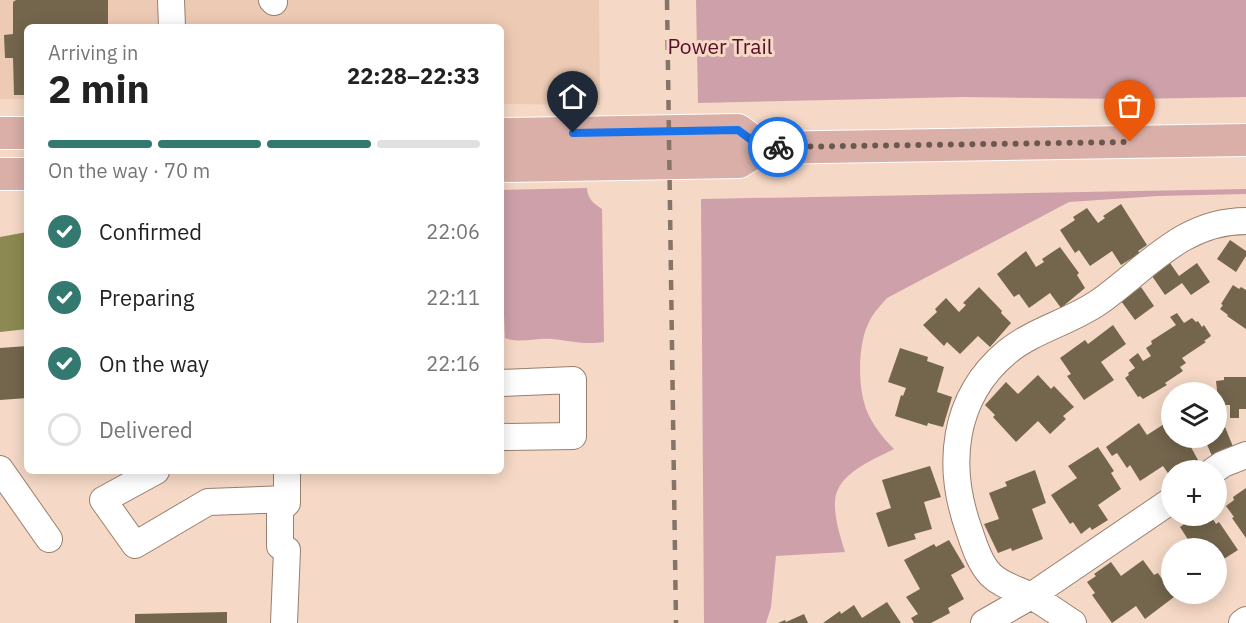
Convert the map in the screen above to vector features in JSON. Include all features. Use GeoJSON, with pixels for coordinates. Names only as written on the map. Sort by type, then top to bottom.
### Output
{"type":"FeatureCollection","features":[{"type":"Feature","properties":{"kind":"main road"},"geometry":{"type":"LineString","coordinates":[[504,134],[738,130],[762,148]]}},
{"type":"Feature","properties":{"kind":"main road"},"geometry":{"type":"LineString","coordinates":[[0,133],[24,133]]}},
{"type":"Feature","properties":{"kind":"main road"},"geometry":{"type":"LineString","coordinates":[[504,166],[739,162],[762,148],[1246,140]]}},
{"type":"Feature","properties":{"kind":"main road"},"geometry":{"type":"LineString","coordinates":[[0,174],[24,174]]}},
{"type":"Feature","properties":{"kind":"street"},"geometry":{"type":"LineString","coordinates":[[171,0],[172,24]]}},
{"type":"Feature","properties":{"kind":"street"},"geometry":{"type":"LineString","coordinates":[[1073,623],[1031,596],[1001,583],[988,570],[979,555],[960,503],[956,481],[956,452],[963,418],[972,396],[994,365],[1008,352],[1031,337],[1094,305],[1169,245],[1192,232],[1216,223],[1246,221]]}},
{"type":"Feature","properties":{"kind":"street"},"geometry":{"type":"LineString","coordinates":[[504,383],[573,380],[573,436],[504,437]]}},
{"type":"Feature","properties":{"kind":"street"},"geometry":{"type":"LineString","coordinates":[[1227,462],[1246,455]]}},
{"type":"Feature","properties":{"kind":"street"},"geometry":{"type":"LineString","coordinates":[[0,469],[48,539]]}},
{"type":"Feature","properties":{"kind":"street"},"geometry":{"type":"LineString","coordinates":[[151,474],[103,500],[135,545],[208,502],[286,501]]}},
{"type":"Feature","properties":{"kind":"street"},"geometry":{"type":"LineString","coordinates":[[284,623],[287,550],[293,546],[293,508],[286,501],[286,474]]}},
{"type":"Feature","properties":{"kind":"street"},"geometry":{"type":"LineString","coordinates":[[984,623],[1031,596],[1161,507]]}},
{"type":"Feature","properties":{"kind":"street"},"geometry":{"type":"LineString","coordinates":[[1242,623],[1246,620]]}},
{"type":"Feature","properties":{"kind":"shaded area"},"geometry":{"type":"Polygon","coordinates":[[[0,0],[599,0],[600,105],[504,104],[504,24],[24,24],[24,99],[0,99],[0,0]]]}},
{"type":"Feature","properties":{"kind":"shaded area"},"geometry":{"type":"Polygon","coordinates":[[[24,233],[24,329],[0,332],[0,237],[24,233]]]}},
{"type":"Feature","properties":{"kind":"green space","name":"Power Trail"},"geometry":{"type":"Polygon","coordinates":[[[696,0],[1246,0],[1246,97],[1128,99],[962,97],[698,103],[696,0]]]}},
{"type":"Feature","properties":{"kind":"green space"},"geometry":{"type":"Polygon","coordinates":[[[587,188],[588,195],[602,209],[604,342],[584,343],[505,338],[504,190],[587,188]]]}},
{"type":"Feature","properties":{"kind":"green space"},"geometry":{"type":"Polygon","coordinates":[[[1246,189],[1246,194],[1158,196],[1069,202],[887,298],[873,314],[866,329],[861,349],[860,372],[866,409],[880,434],[894,449],[857,469],[849,475],[837,491],[835,513],[845,552],[776,556],[771,607],[766,623],[704,623],[701,199],[1246,189]]]}},
{"type":"Feature","properties":{"kind":"building"},"geometry":{"type":"Polygon","coordinates":[[[16,0],[108,0],[108,24],[24,24],[24,95],[14,95],[13,58],[5,58],[4,35],[13,34],[13,2],[16,0]]]}},
{"type":"Feature","properties":{"kind":"building"},"geometry":{"type":"Polygon","coordinates":[[[1121,204],[1147,245],[1138,251],[1140,253],[1121,265],[1112,251],[1090,266],[1079,250],[1075,253],[1060,230],[1075,220],[1073,217],[1087,208],[1098,223],[1105,218],[1103,216],[1121,204]]]}},
{"type":"Feature","properties":{"kind":"building"},"geometry":{"type":"Polygon","coordinates":[[[1230,240],[1246,251],[1246,256],[1236,272],[1217,259],[1230,240]]]}},
{"type":"Feature","properties":{"kind":"building"},"geometry":{"type":"Polygon","coordinates":[[[1060,247],[1079,273],[1077,275],[1085,288],[1061,308],[1050,293],[1029,308],[1019,294],[1014,297],[997,274],[1026,251],[1036,267],[1044,262],[1042,259],[1060,247]]]}},
{"type":"Feature","properties":{"kind":"building"},"geometry":{"type":"Polygon","coordinates":[[[1170,263],[1179,276],[1197,263],[1210,282],[1191,295],[1182,283],[1165,295],[1152,276],[1170,263]]]}},
{"type":"Feature","properties":{"kind":"building"},"geometry":{"type":"Polygon","coordinates":[[[1233,285],[1246,290],[1246,329],[1220,309],[1233,285]]]}},
{"type":"Feature","properties":{"kind":"building"},"geometry":{"type":"Polygon","coordinates":[[[979,287],[1011,323],[990,347],[978,336],[960,354],[947,342],[944,346],[923,325],[937,312],[935,309],[946,298],[959,312],[966,305],[963,303],[979,287]]]}},
{"type":"Feature","properties":{"kind":"building"},"geometry":{"type":"Polygon","coordinates":[[[1141,287],[1154,306],[1135,320],[1121,301],[1141,287]]]}},
{"type":"Feature","properties":{"kind":"building"},"geometry":{"type":"Polygon","coordinates":[[[1177,313],[1184,323],[1192,318],[1202,327],[1204,325],[1211,336],[1182,358],[1186,363],[1180,367],[1183,371],[1166,382],[1161,382],[1161,388],[1143,399],[1138,397],[1125,378],[1135,368],[1129,360],[1138,353],[1143,361],[1151,356],[1146,348],[1152,344],[1151,341],[1176,325],[1170,317],[1177,313]]]}},
{"type":"Feature","properties":{"kind":"building"},"geometry":{"type":"Polygon","coordinates":[[[1113,325],[1126,344],[1101,362],[1114,380],[1084,400],[1067,376],[1071,374],[1060,358],[1085,340],[1088,344],[1113,325]]]}},
{"type":"Feature","properties":{"kind":"building"},"geometry":{"type":"Polygon","coordinates":[[[24,346],[24,398],[0,400],[0,348],[24,346]]]}},
{"type":"Feature","properties":{"kind":"building"},"geometry":{"type":"Polygon","coordinates":[[[900,348],[928,357],[927,361],[944,367],[937,392],[952,397],[943,427],[928,423],[927,426],[895,416],[901,395],[903,396],[906,388],[888,382],[900,348]]]}},
{"type":"Feature","properties":{"kind":"building"},"geometry":{"type":"Polygon","coordinates":[[[1038,375],[1051,389],[1054,386],[1074,407],[1063,416],[1066,419],[1050,434],[1038,421],[1016,442],[985,405],[1006,382],[1018,394],[1038,375]]]}},
{"type":"Feature","properties":{"kind":"building"},"geometry":{"type":"Polygon","coordinates":[[[1224,377],[1246,377],[1246,409],[1239,409],[1239,418],[1230,418],[1230,405],[1227,405],[1227,382],[1216,382],[1224,380],[1224,377]]]}},
{"type":"Feature","properties":{"kind":"building"},"geometry":{"type":"Polygon","coordinates":[[[1139,423],[1147,435],[1161,426],[1161,448],[1191,448],[1198,460],[1161,460],[1161,467],[1140,481],[1130,465],[1127,468],[1117,453],[1112,456],[1106,447],[1139,423]]]}},
{"type":"Feature","properties":{"kind":"building"},"geometry":{"type":"Polygon","coordinates":[[[1227,432],[1234,449],[1213,458],[1208,448],[1227,448],[1227,432]]]}},
{"type":"Feature","properties":{"kind":"building"},"geometry":{"type":"Polygon","coordinates":[[[1098,447],[1114,471],[1111,473],[1121,489],[1098,505],[1108,520],[1092,530],[1090,527],[1081,534],[1073,522],[1070,524],[1051,495],[1077,478],[1068,466],[1098,447]]]}},
{"type":"Feature","properties":{"kind":"building"},"geometry":{"type":"Polygon","coordinates":[[[930,466],[941,497],[924,502],[932,529],[914,534],[916,539],[888,547],[876,513],[891,508],[882,480],[930,466]]]}},
{"type":"Feature","properties":{"kind":"building"},"geometry":{"type":"Polygon","coordinates":[[[1035,470],[1046,503],[1032,509],[1043,539],[1012,551],[1011,548],[998,553],[984,524],[999,519],[989,493],[1007,486],[1005,482],[1035,470]]]}},
{"type":"Feature","properties":{"kind":"building"},"geometry":{"type":"Polygon","coordinates":[[[1246,488],[1246,538],[1227,507],[1234,500],[1233,497],[1246,488]]]}},
{"type":"Feature","properties":{"kind":"building"},"geometry":{"type":"Polygon","coordinates":[[[1222,526],[1238,550],[1227,557],[1227,538],[1187,538],[1180,527],[1222,526]]]}},
{"type":"Feature","properties":{"kind":"building"},"geometry":{"type":"Polygon","coordinates":[[[949,540],[965,567],[951,575],[964,599],[948,608],[950,613],[931,623],[914,623],[911,618],[918,614],[906,597],[920,589],[904,560],[934,544],[936,547],[949,540]]]}},
{"type":"Feature","properties":{"kind":"building"},"geometry":{"type":"Polygon","coordinates":[[[1143,560],[1154,575],[1158,573],[1161,578],[1161,604],[1165,604],[1145,619],[1136,606],[1112,623],[1092,595],[1095,593],[1087,582],[1111,562],[1121,576],[1143,560]]]}},
{"type":"Feature","properties":{"kind":"building"},"geometry":{"type":"Polygon","coordinates":[[[887,602],[901,623],[823,623],[840,611],[841,614],[854,605],[862,618],[887,602]]]}},
{"type":"Feature","properties":{"kind":"building"},"geometry":{"type":"Polygon","coordinates":[[[227,612],[227,623],[135,623],[135,614],[227,612]]]}},
{"type":"Feature","properties":{"kind":"building"},"geometry":{"type":"Polygon","coordinates":[[[804,614],[808,623],[778,623],[785,620],[786,622],[804,614]]]}},
{"type":"Feature","properties":{"kind":"railway"},"geometry":{"type":"LineString","coordinates":[[667,0],[676,623]]}},
{"type":"Feature","properties":{"kind":"way so far"},"geometry":{"type":"LineString","coordinates":[[778,147],[1130,142]]}},
{"type":"Feature","properties":{"kind":"route"},"geometry":{"type":"LineString","coordinates":[[573,133],[738,130],[762,148],[778,147]]}}]}
